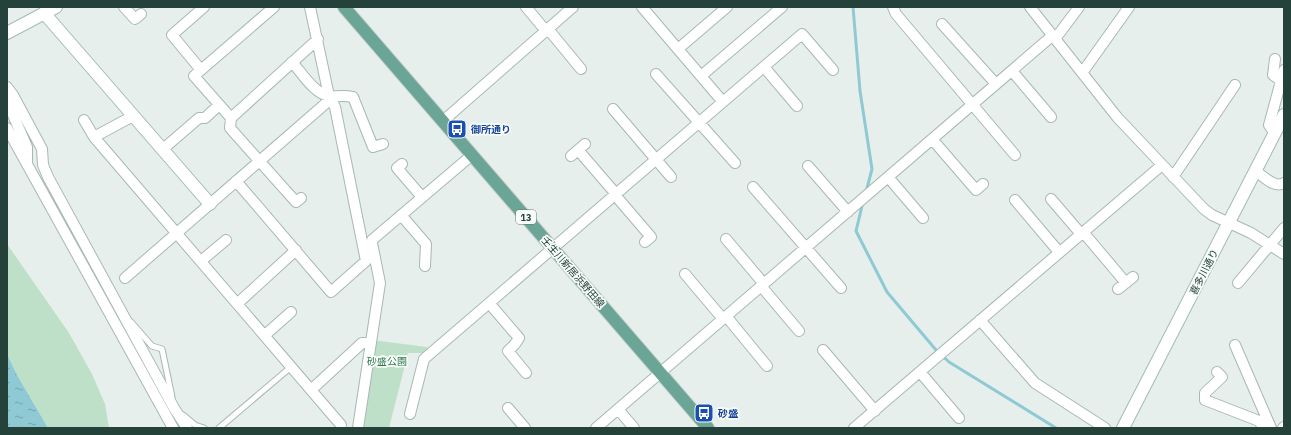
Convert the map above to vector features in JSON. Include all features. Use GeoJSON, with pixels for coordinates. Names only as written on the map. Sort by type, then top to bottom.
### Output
{"type":"FeatureCollection","features":[{"type":"Feature","properties":{"kind":"main road","name":"壬生川新居浜野田線"},"geometry":{"type":"LineString","coordinates":[[344,7],[708,428]]}},
{"type":"Feature","properties":{"kind":"street"},"geometry":{"type":"LineString","coordinates":[[124,7],[135,19],[141,14]]}},
{"type":"Feature","properties":{"kind":"street"},"geometry":{"type":"LineString","coordinates":[[201,70],[172,35],[204,7]]}},
{"type":"Feature","properties":{"kind":"street"},"geometry":{"type":"LineString","coordinates":[[274,7],[194,76],[230,118],[230,128],[296,202],[301,198]]}},
{"type":"Feature","properties":{"kind":"street"},"geometry":{"type":"LineString","coordinates":[[310,7],[329,96],[335,107],[368,244],[380,283],[368,343],[358,428]]}},
{"type":"Feature","properties":{"kind":"street"},"geometry":{"type":"LineString","coordinates":[[526,7],[581,69]]}},
{"type":"Feature","properties":{"kind":"street"},"geometry":{"type":"LineString","coordinates":[[443,121],[573,7]]}},
{"type":"Feature","properties":{"kind":"street"},"geometry":{"type":"LineString","coordinates":[[678,49],[727,7]]}},
{"type":"Feature","properties":{"kind":"street"},"geometry":{"type":"LineString","coordinates":[[701,76],[782,7]]}},
{"type":"Feature","properties":{"kind":"street"},"geometry":{"type":"LineString","coordinates":[[893,7],[896,14],[1015,155]]}},
{"type":"Feature","properties":{"kind":"street"},"geometry":{"type":"LineString","coordinates":[[1030,7],[1117,117],[1204,209],[1212,215],[1271,244],[1284,254]]}},
{"type":"Feature","properties":{"kind":"street"},"geometry":{"type":"LineString","coordinates":[[597,428],[1012,70],[1054,37],[1079,7]]}},
{"type":"Feature","properties":{"kind":"street"},"geometry":{"type":"LineString","coordinates":[[1082,72],[1129,7]]}},
{"type":"Feature","properties":{"kind":"street"},"geometry":{"type":"LineString","coordinates":[[7,33],[50,9],[134,116],[210,204]]}},
{"type":"Feature","properties":{"kind":"street"},"geometry":{"type":"LineString","coordinates":[[647,9],[678,49],[723,102]]}},
{"type":"Feature","properties":{"kind":"street"},"geometry":{"type":"LineString","coordinates":[[942,24],[996,84]]}},
{"type":"Feature","properties":{"kind":"street"},"geometry":{"type":"LineString","coordinates":[[410,414],[424,359],[802,34],[833,70]]}},
{"type":"Feature","properties":{"kind":"street"},"geometry":{"type":"LineString","coordinates":[[230,118],[318,39]]}},
{"type":"Feature","properties":{"kind":"street"},"geometry":{"type":"LineString","coordinates":[[1274,59],[1273,75],[1282,82]]}},
{"type":"Feature","properties":{"kind":"street"},"geometry":{"type":"LineString","coordinates":[[292,62],[318,92],[329,96],[342,94],[353,97],[373,147],[383,144]]}},
{"type":"Feature","properties":{"kind":"street"},"geometry":{"type":"LineString","coordinates":[[764,67],[797,106]]}},
{"type":"Feature","properties":{"kind":"street"},"geometry":{"type":"LineString","coordinates":[[1012,70],[1051,117]]}},
{"type":"Feature","properties":{"kind":"street"},"geometry":{"type":"LineString","coordinates":[[1274,134],[1269,124],[1282,82],[1284,70]]}},
{"type":"Feature","properties":{"kind":"street"},"geometry":{"type":"LineString","coordinates":[[656,74],[735,163]]}},
{"type":"Feature","properties":{"kind":"street"},"geometry":{"type":"LineString","coordinates":[[1173,177],[1235,85]]}},
{"type":"Feature","properties":{"kind":"street"},"geometry":{"type":"LineString","coordinates":[[7,87],[13,95],[42,149],[45,170],[174,408],[187,428]]}},
{"type":"Feature","properties":{"kind":"street"},"geometry":{"type":"LineString","coordinates":[[125,278],[325,104],[329,96]]}},
{"type":"Feature","properties":{"kind":"street"},"geometry":{"type":"LineString","coordinates":[[7,101],[27,147],[27,165]]}},
{"type":"Feature","properties":{"kind":"street"},"geometry":{"type":"LineString","coordinates":[[163,149],[199,118],[205,118],[219,105]]}},
{"type":"Feature","properties":{"kind":"street"},"geometry":{"type":"LineString","coordinates":[[613,109],[671,177]]}},
{"type":"Feature","properties":{"kind":"street","name":"喜多川通り"},"geometry":{"type":"LineString","coordinates":[[1123,428],[1284,115]]}},
{"type":"Feature","properties":{"kind":"street"},"geometry":{"type":"LineString","coordinates":[[94,137],[134,116]]}},
{"type":"Feature","properties":{"kind":"street"},"geometry":{"type":"LineString","coordinates":[[84,120],[94,137],[238,303],[341,425]]}},
{"type":"Feature","properties":{"kind":"street"},"geometry":{"type":"LineString","coordinates":[[7,128],[173,428]]}},
{"type":"Feature","properties":{"kind":"street"},"geometry":{"type":"LineString","coordinates":[[932,139],[976,190],[983,184]]}},
{"type":"Feature","properties":{"kind":"street"},"geometry":{"type":"LineString","coordinates":[[578,150],[651,237],[645,242]]}},
{"type":"Feature","properties":{"kind":"street"},"geometry":{"type":"LineString","coordinates":[[236,181],[331,292],[366,261],[368,244],[372,240],[472,155]]}},
{"type":"Feature","properties":{"kind":"street"},"geometry":{"type":"LineString","coordinates":[[402,164],[397,168],[422,197]]}},
{"type":"Feature","properties":{"kind":"street"},"geometry":{"type":"LineString","coordinates":[[854,428],[1162,165]]}},
{"type":"Feature","properties":{"kind":"street"},"geometry":{"type":"LineString","coordinates":[[808,166],[848,212]]}},
{"type":"Feature","properties":{"kind":"street"},"geometry":{"type":"LineString","coordinates":[[1256,171],[1275,185],[1281,185],[1284,183]]}},
{"type":"Feature","properties":{"kind":"street"},"geometry":{"type":"LineString","coordinates":[[888,177],[923,218]]}},
{"type":"Feature","properties":{"kind":"street"},"geometry":{"type":"LineString","coordinates":[[754,187],[841,288]]}},
{"type":"Feature","properties":{"kind":"street"},"geometry":{"type":"LineString","coordinates":[[1051,199],[1126,283]]}},
{"type":"Feature","properties":{"kind":"street"},"geometry":{"type":"LineString","coordinates":[[1015,200],[1059,252]]}},
{"type":"Feature","properties":{"kind":"street"},"geometry":{"type":"LineString","coordinates":[[401,215],[426,244],[425,266]]}},
{"type":"Feature","properties":{"kind":"street"},"geometry":{"type":"LineString","coordinates":[[1238,283],[1284,228]]}},
{"type":"Feature","properties":{"kind":"street"},"geometry":{"type":"LineString","coordinates":[[726,239],[799,332]]}},
{"type":"Feature","properties":{"kind":"street"},"geometry":{"type":"LineString","coordinates":[[201,261],[226,240]]}},
{"type":"Feature","properties":{"kind":"street"},"geometry":{"type":"LineString","coordinates":[[238,303],[296,250]]}},
{"type":"Feature","properties":{"kind":"street"},"geometry":{"type":"LineString","coordinates":[[685,274],[767,366]]}},
{"type":"Feature","properties":{"kind":"street"},"geometry":{"type":"LineString","coordinates":[[489,303],[519,338],[516,344],[508,351],[526,373]]}},
{"type":"Feature","properties":{"kind":"street"},"geometry":{"type":"LineString","coordinates":[[265,335],[291,312]]}},
{"type":"Feature","properties":{"kind":"street"},"geometry":{"type":"LineString","coordinates":[[980,320],[1035,383],[1105,428]]}},
{"type":"Feature","properties":{"kind":"street"},"geometry":{"type":"LineString","coordinates":[[311,390],[368,343]]}},
{"type":"Feature","properties":{"kind":"street"},"geometry":{"type":"LineString","coordinates":[[1235,345],[1271,428]]}},
{"type":"Feature","properties":{"kind":"street"},"geometry":{"type":"LineString","coordinates":[[823,350],[875,411]]}},
{"type":"Feature","properties":{"kind":"street"},"geometry":{"type":"LineString","coordinates":[[920,372],[959,418]]}},
{"type":"Feature","properties":{"kind":"street"},"geometry":{"type":"LineString","coordinates":[[1217,372],[1222,377],[1205,393],[1205,400],[1259,421],[1264,428]]}},
{"type":"Feature","properties":{"kind":"street"},"geometry":{"type":"LineString","coordinates":[[508,408],[525,428]]}},
{"type":"Feature","properties":{"kind":"street"},"geometry":{"type":"LineString","coordinates":[[618,409],[634,428]]}},
{"type":"Feature","properties":{"kind":"lane"},"geometry":{"type":"LineString","coordinates":[[119,308],[152,346],[162,348],[174,408],[195,425],[204,428]]}},
{"type":"Feature","properties":{"kind":"lane"},"geometry":{"type":"LineString","coordinates":[[219,428],[291,367]]}},
{"type":"Feature","properties":{"kind":"green space"},"geometry":{"type":"Polygon","coordinates":[[[7,244],[69,333],[92,374],[105,404],[109,428],[48,428],[17,375],[7,354],[7,244]]]}},
{"type":"Feature","properties":{"kind":"green space","name":"砂盛公園"},"geometry":{"type":"Polygon","coordinates":[[[372,340],[427,347],[426,353],[408,353],[389,428],[367,428],[359,426],[372,340]]]}},
{"type":"Feature","properties":{"kind":"water"},"geometry":{"type":"Polygon","coordinates":[[[7,354],[17,375],[48,428],[7,428],[7,354]]]}},
{"type":"Feature","properties":{"kind":"waterway"},"geometry":{"type":"LineString","coordinates":[[853,7],[860,91],[872,169],[866,192]]}},
{"type":"Feature","properties":{"kind":"waterway"},"geometry":{"type":"LineString","coordinates":[[863,202],[856,231],[887,292],[936,350],[949,362],[1056,428]]}},
{"type":"Feature","properties":{"kind":"place","name":"御所通り"},"geometry":{"type":"Point","coordinates":[457,129]}},
{"type":"Feature","properties":{"kind":"place","name":"砂盛"},"geometry":{"type":"Point","coordinates":[704,413]}}]}
